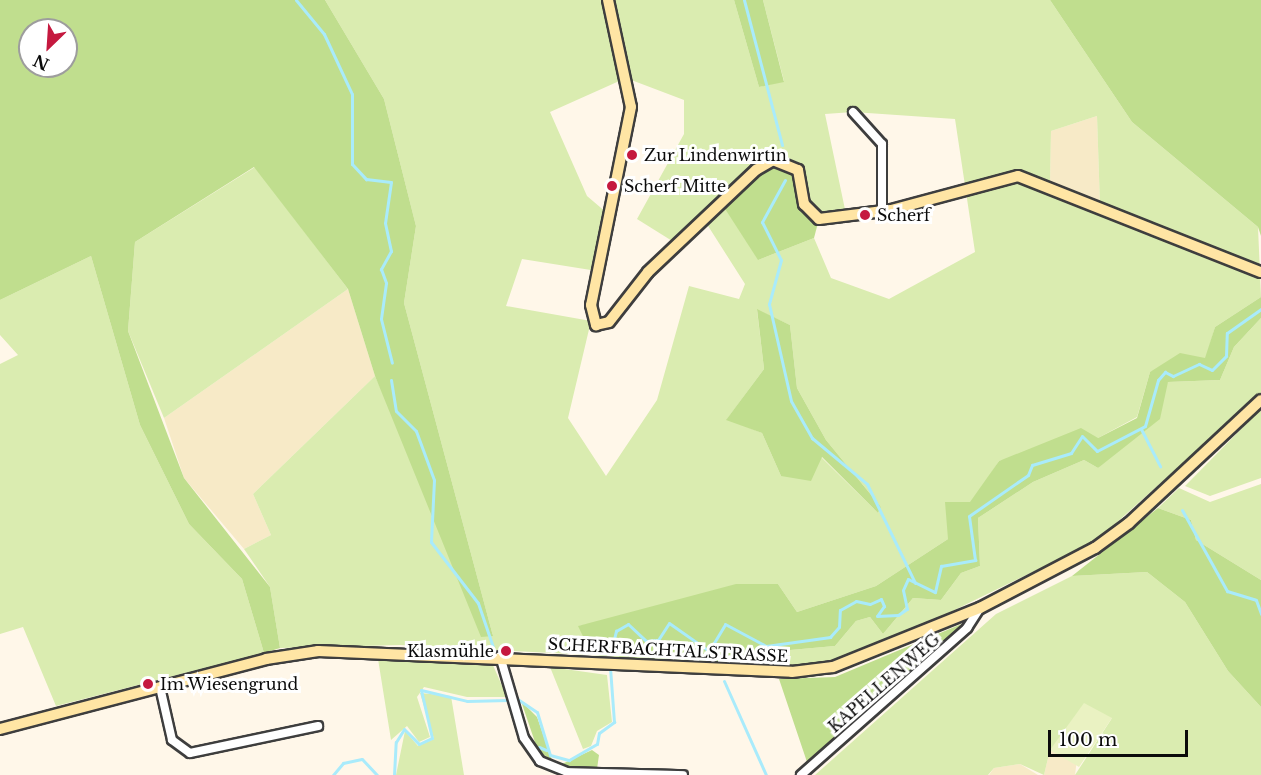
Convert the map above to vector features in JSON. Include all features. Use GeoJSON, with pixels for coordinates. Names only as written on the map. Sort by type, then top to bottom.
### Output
{"type":"FeatureCollection","features":[{"type":"Feature","properties":{"kind":"main road"},"geometry":{"type":"LineString","coordinates":[[608,0],[631,107],[591,305],[596,325],[609,322],[648,272],[765,163],[781,160],[798,170],[804,204],[819,219],[882,212],[1018,176],[1261,272]]}},
{"type":"Feature","properties":{"kind":"main road","name":"SCHERFBACHTALSTRASSE"},"geometry":{"type":"LineString","coordinates":[[0,729],[266,658],[318,651],[814,670],[862,659],[980,608],[1115,535],[1261,400]]}},
{"type":"Feature","properties":{"kind":"street"},"geometry":{"type":"LineString","coordinates":[[853,112],[882,144],[882,212]]}},
{"type":"Feature","properties":{"kind":"street","name":"KAPELLENWEG"},"geometry":{"type":"LineString","coordinates":[[801,775],[967,628],[980,608]]}},
{"type":"Feature","properties":{"kind":"street"},"geometry":{"type":"LineString","coordinates":[[500,657],[524,738],[540,761],[567,772],[683,775]]}},
{"type":"Feature","properties":{"kind":"street"},"geometry":{"type":"LineString","coordinates":[[160,687],[172,740],[190,753],[318,726]]}},
{"type":"Feature","properties":{"kind":"shaded area"},"geometry":{"type":"Polygon","coordinates":[[[1097,116],[1100,207],[1050,184],[1051,131],[1097,116]]]}},
{"type":"Feature","properties":{"kind":"shaded area"},"geometry":{"type":"Polygon","coordinates":[[[348,289],[375,376],[253,494],[271,535],[244,549],[184,478],[164,418],[348,289]]]}},
{"type":"Feature","properties":{"kind":"shaded area"},"geometry":{"type":"Polygon","coordinates":[[[1084,703],[1075,775],[1044,775],[1050,750],[1084,703]]]}},
{"type":"Feature","properties":{"kind":"shaded area"},"geometry":{"type":"Polygon","coordinates":[[[1020,764],[1038,775],[989,775],[994,768],[1020,764]]]}},
{"type":"Feature","properties":{"kind":"green space"},"geometry":{"type":"Polygon","coordinates":[[[0,0],[325,0],[384,99],[416,226],[404,303],[493,636],[481,637],[375,376],[348,289],[254,167],[135,242],[128,331],[184,478],[270,587],[280,648],[264,653],[242,579],[189,524],[140,425],[91,256],[0,300],[0,0]]]}},
{"type":"Feature","properties":{"kind":"green space"},"geometry":{"type":"Polygon","coordinates":[[[325,0],[734,0],[759,87],[784,81],[763,0],[1050,0],[1132,122],[1258,227],[1261,297],[1215,327],[1206,358],[1150,372],[1137,417],[1098,438],[999,461],[948,539],[876,586],[797,612],[778,584],[579,626],[592,655],[400,645],[280,648],[270,587],[244,549],[271,535],[253,494],[375,376],[493,636],[404,303],[416,226],[384,99],[325,0]],[[626,78],[550,112],[587,196],[607,213],[597,271],[522,259],[506,306],[591,321],[568,418],[606,476],[657,400],[689,286],[739,299],[745,284],[703,218],[677,244],[637,219],[684,134],[684,100],[626,78]],[[853,112],[825,114],[847,219],[819,219],[758,260],[814,238],[831,278],[889,299],[975,252],[955,119],[853,112]],[[1097,116],[1051,131],[1050,184],[1100,206],[1097,116]],[[757,310],[764,369],[727,419],[762,433],[781,476],[821,457],[878,513],[881,507],[826,440],[797,388],[790,325],[757,310]]]}},
{"type":"Feature","properties":{"kind":"green space"},"geometry":{"type":"Polygon","coordinates":[[[734,0],[763,0],[784,82],[759,87],[734,0]]]}},
{"type":"Feature","properties":{"kind":"green space"},"geometry":{"type":"Polygon","coordinates":[[[1050,0],[1261,0],[1261,236],[1258,227],[1132,122],[1050,0]]]}},
{"type":"Feature","properties":{"kind":"green space"},"geometry":{"type":"Polygon","coordinates":[[[765,163],[798,170],[819,219],[814,238],[758,260],[720,201],[765,163]]]}},
{"type":"Feature","properties":{"kind":"green space"},"geometry":{"type":"Polygon","coordinates":[[[255,167],[348,289],[164,418],[128,331],[135,242],[255,167]]]}},
{"type":"Feature","properties":{"kind":"green space"},"geometry":{"type":"Polygon","coordinates":[[[91,256],[140,425],[189,524],[242,579],[264,653],[56,706],[23,627],[0,634],[0,364],[18,355],[0,335],[0,300],[91,256]]]}},
{"type":"Feature","properties":{"kind":"green space"},"geometry":{"type":"Polygon","coordinates":[[[1261,297],[1261,318],[1234,347],[1220,380],[1168,382],[1160,419],[1098,468],[1084,460],[1033,482],[978,518],[980,566],[961,573],[941,600],[913,598],[883,634],[870,617],[856,621],[835,646],[779,651],[761,667],[592,655],[578,626],[736,584],[778,584],[797,612],[876,586],[948,539],[945,502],[970,502],[999,461],[1081,428],[1098,438],[1137,418],[1150,372],[1180,353],[1205,358],[1215,327],[1261,297]]]}},
{"type":"Feature","properties":{"kind":"green space"},"geometry":{"type":"Polygon","coordinates":[[[757,309],[790,325],[797,388],[826,440],[881,507],[878,513],[822,457],[811,481],[781,476],[762,433],[726,420],[764,369],[757,309]]]}},
{"type":"Feature","properties":{"kind":"green space"},"geometry":{"type":"Polygon","coordinates":[[[1261,318],[1261,393],[1096,541],[891,641],[832,663],[762,667],[779,651],[835,646],[856,621],[870,617],[883,634],[913,598],[941,600],[961,573],[980,566],[978,518],[1033,482],[1084,460],[1098,468],[1168,382],[1220,380],[1234,347],[1261,318]]]}},
{"type":"Feature","properties":{"kind":"green space"},"geometry":{"type":"Polygon","coordinates":[[[1261,409],[1261,478],[1210,496],[1185,486],[1261,409]]]}},
{"type":"Feature","properties":{"kind":"green space"},"geometry":{"type":"Polygon","coordinates":[[[1261,484],[1261,580],[1196,540],[1191,520],[1158,508],[1179,488],[1210,502],[1261,484]]]}},
{"type":"Feature","properties":{"kind":"green space"},"geometry":{"type":"Polygon","coordinates":[[[1158,508],[1191,520],[1196,540],[1261,580],[1261,707],[1228,671],[1185,602],[1147,572],[1072,576],[1158,508]]]}},
{"type":"Feature","properties":{"kind":"green space"},"geometry":{"type":"Polygon","coordinates":[[[1147,572],[1185,602],[1228,671],[1261,707],[1261,775],[1075,775],[1112,718],[1050,750],[1044,775],[1020,764],[994,768],[988,775],[815,775],[996,614],[1072,576],[1147,572]]]}},
{"type":"Feature","properties":{"kind":"green space"},"geometry":{"type":"Polygon","coordinates":[[[964,623],[963,627],[807,762],[779,679],[835,677],[964,623]]]}},
{"type":"Feature","properties":{"kind":"green space"},"geometry":{"type":"Polygon","coordinates":[[[378,659],[492,663],[507,697],[467,697],[424,687],[417,697],[430,737],[419,742],[407,726],[391,740],[378,659]]]}},
{"type":"Feature","properties":{"kind":"green space"},"geometry":{"type":"Polygon","coordinates":[[[550,667],[607,675],[612,722],[597,731],[591,746],[583,749],[550,667]]]}},
{"type":"Feature","properties":{"kind":"green space"},"geometry":{"type":"Polygon","coordinates":[[[420,693],[451,696],[464,775],[396,775],[405,731],[418,746],[434,739],[420,693]]]}},
{"type":"Feature","properties":{"kind":"green space"},"geometry":{"type":"Polygon","coordinates":[[[521,701],[537,717],[552,760],[562,764],[592,750],[599,755],[597,769],[565,767],[556,763],[538,751],[521,701]]]}},
{"type":"Feature","properties":{"kind":"green space"},"geometry":{"type":"Polygon","coordinates":[[[1084,703],[1112,718],[1079,767],[1050,750],[1084,703]]]}},
{"type":"Feature","properties":{"kind":"waterway"},"geometry":{"type":"LineString","coordinates":[[296,0],[324,34],[352,94],[352,164],[366,179],[391,182],[385,223],[391,251],[381,269],[386,283],[381,319],[392,363]]}},
{"type":"Feature","properties":{"kind":"waterway"},"geometry":{"type":"LineString","coordinates":[[744,0],[782,145]]}},
{"type":"Feature","properties":{"kind":"waterway"},"geometry":{"type":"LineString","coordinates":[[785,180],[762,222],[781,260],[769,304],[791,401],[812,438],[867,484],[915,583]]}},
{"type":"Feature","properties":{"kind":"waterway","name":"Scherf"},"geometry":{"type":"LineString","coordinates":[[611,651],[616,631],[628,624],[646,641],[658,640],[669,623],[709,651],[725,624],[766,646],[830,637],[839,627],[840,610],[856,601],[870,604],[881,599],[884,606],[877,616],[898,615],[907,609],[903,590],[908,579],[935,592],[941,566],[975,560],[969,516],[1028,475],[1032,465],[1071,453],[1082,436],[1097,451],[1145,426],[1158,380],[1165,372],[1173,376],[1199,364],[1212,370],[1226,356],[1227,333],[1261,309]]}},
{"type":"Feature","properties":{"kind":"waterway"},"geometry":{"type":"LineString","coordinates":[[391,380],[396,411],[416,431],[434,480],[431,542],[478,603],[493,647]]}},
{"type":"Feature","properties":{"kind":"waterway"},"geometry":{"type":"LineString","coordinates":[[1141,429],[1160,466]]}},
{"type":"Feature","properties":{"kind":"waterway"},"geometry":{"type":"LineString","coordinates":[[1182,510],[1227,591],[1256,600],[1261,614]]}},
{"type":"Feature","properties":{"kind":"waterway"},"geometry":{"type":"LineString","coordinates":[[716,648],[717,658]]}},
{"type":"Feature","properties":{"kind":"waterway","name":"Scherf"},"geometry":{"type":"LineString","coordinates":[[516,698],[537,712],[550,755],[569,760],[597,744],[599,733],[614,722],[610,667]]}},
{"type":"Feature","properties":{"kind":"waterway"},"geometry":{"type":"LineString","coordinates":[[724,681],[766,775]]}},
{"type":"Feature","properties":{"kind":"waterway","name":"Scherf"},"geometry":{"type":"LineString","coordinates":[[394,775],[396,742],[404,729],[419,744],[432,738],[421,690],[467,701],[508,700]]}},
{"type":"Feature","properties":{"kind":"waterway"},"geometry":{"type":"LineString","coordinates":[[539,747],[546,750]]}},
{"type":"Feature","properties":{"kind":"waterway","name":"Scherf"},"geometry":{"type":"LineString","coordinates":[[333,775],[343,763],[362,759],[377,775]]}},
{"type":"Feature","properties":{"kind":"place","name":"Zur Lindenwirtin"},"geometry":{"type":"Point","coordinates":[632,155]}},
{"type":"Feature","properties":{"kind":"place","name":"Scherf Mitte"},"geometry":{"type":"Point","coordinates":[612,186]}},
{"type":"Feature","properties":{"kind":"place","name":"Scherf"},"geometry":{"type":"Point","coordinates":[865,215]}},
{"type":"Feature","properties":{"kind":"place","name":"Klasmühle"},"geometry":{"type":"Point","coordinates":[506,651]}},
{"type":"Feature","properties":{"kind":"place","name":"Im Wiesengrund"},"geometry":{"type":"Point","coordinates":[148,684]}}]}
